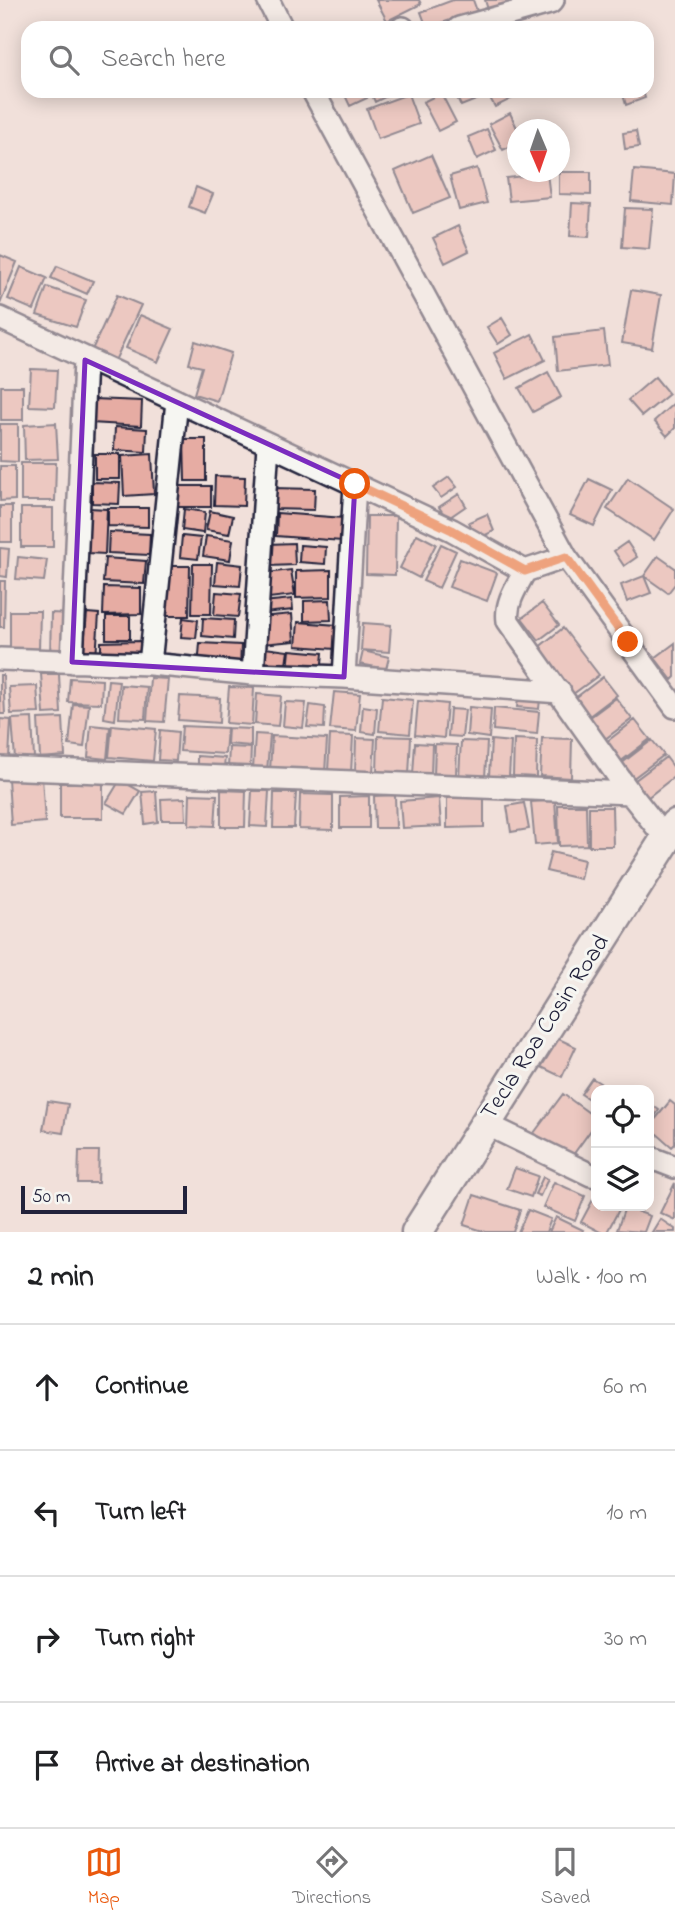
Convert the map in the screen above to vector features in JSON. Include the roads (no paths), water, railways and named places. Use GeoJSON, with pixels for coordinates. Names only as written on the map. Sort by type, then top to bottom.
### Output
{"type":"FeatureCollection","features":[{"type":"Feature","properties":{"kind":"street"},"geometry":{"type":"LineString","coordinates":[[484,21],[553,0]]}},
{"type":"Feature","properties":{"kind":"street"},"geometry":{"type":"LineString","coordinates":[[274,2],[280,21]]}},
{"type":"Feature","properties":{"kind":"street"},"geometry":{"type":"LineString","coordinates":[[317,98],[566,557],[675,707]]}},
{"type":"Feature","properties":{"kind":"street"},"geometry":{"type":"LineString","coordinates":[[1,321],[452,530],[525,571]]}},
{"type":"Feature","properties":{"kind":"street"},"geometry":{"type":"LineString","coordinates":[[72,662],[85,360]]}},
{"type":"Feature","properties":{"kind":"street"},"geometry":{"type":"LineString","coordinates":[[150,664],[177,401]]}},
{"type":"Feature","properties":{"kind":"street"},"geometry":{"type":"LineString","coordinates":[[253,674],[268,445]]}},
{"type":"Feature","properties":{"kind":"street"},"geometry":{"type":"LineString","coordinates":[[344,677],[355,484]]}},
{"type":"Feature","properties":{"kind":"street"},"geometry":{"type":"LineString","coordinates":[[566,557],[525,571],[506,612],[508,621],[630,793],[671,833]]}},
{"type":"Feature","properties":{"kind":"street"},"geometry":{"type":"LineString","coordinates":[[0,659],[150,664],[253,674],[344,677],[560,692]]}},
{"type":"Feature","properties":{"kind":"street"},"geometry":{"type":"LineString","coordinates":[[0,768],[630,793]]}},
{"type":"Feature","properties":{"kind":"street","name":"Tecla Roa Cosin Road"},"geometry":{"type":"LineString","coordinates":[[417,1232],[671,833]]}},
{"type":"Feature","properties":{"kind":"street"},"geometry":{"type":"LineString","coordinates":[[484,1123],[591,1174]]}},
{"type":"Feature","properties":{"kind":"street"},"geometry":{"type":"LineString","coordinates":[[654,1159],[675,1167]]}}]}
